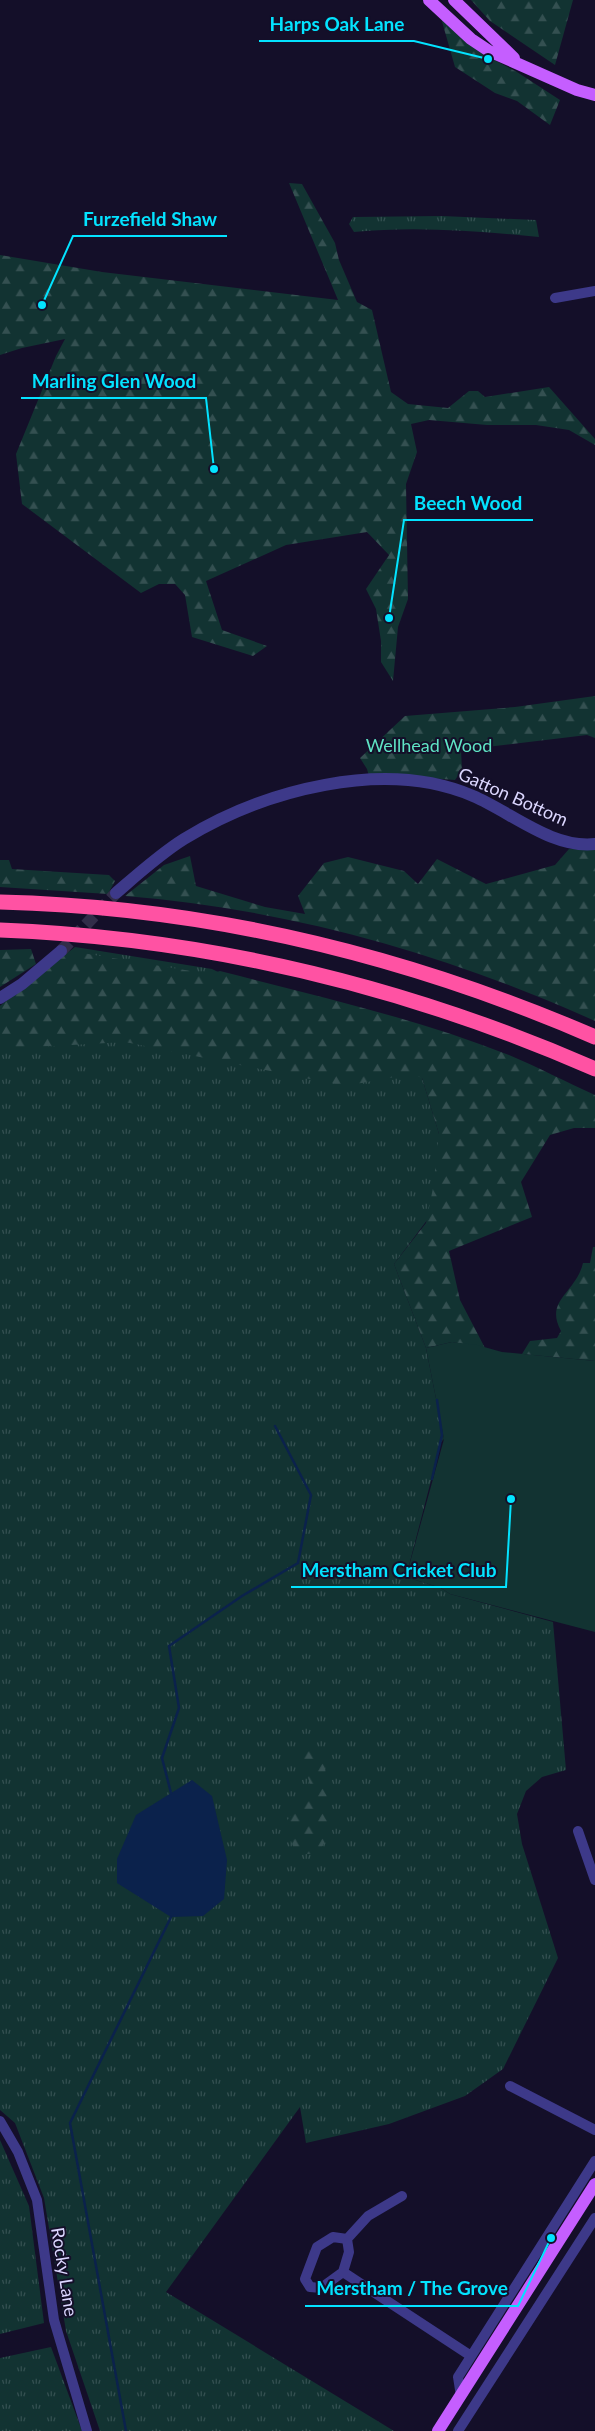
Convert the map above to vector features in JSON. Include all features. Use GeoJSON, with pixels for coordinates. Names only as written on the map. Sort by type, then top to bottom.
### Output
{"type":"FeatureCollection","features":[{"type":"Feature","properties":{"kind":"highway"},"geometry":{"type":"LineString","coordinates":[[0,902],[146,912],[284,935],[439,976],[510,1001],[595,1037]]}},
{"type":"Feature","properties":{"kind":"highway"},"geometry":{"type":"LineString","coordinates":[[0,930],[81,935],[171,945],[307,971],[441,1009],[595,1069]]}},
{"type":"Feature","properties":{"kind":"main road"},"geometry":{"type":"LineString","coordinates":[[429,0],[471,39],[490,51],[578,90],[595,95]]}},
{"type":"Feature","properties":{"kind":"main road"},"geometry":{"type":"LineString","coordinates":[[454,0],[518,62]]}},
{"type":"Feature","properties":{"kind":"main road"},"geometry":{"type":"LineString","coordinates":[[438,2431],[595,2184]]}},
{"type":"Feature","properties":{"kind":"street"},"geometry":{"type":"LineString","coordinates":[[555,298],[595,291]]}},
{"type":"Feature","properties":{"kind":"street","name":"Gatton Bottom"},"geometry":{"type":"LineString","coordinates":[[116,893],[162,854],[225,816],[247,806],[293,792],[370,780],[408,780],[449,787],[474,796],[556,837],[579,844],[595,844]]}},
{"type":"Feature","properties":{"kind":"street"},"geometry":{"type":"LineString","coordinates":[[0,998],[22,984],[61,951]]}},
{"type":"Feature","properties":{"kind":"street"},"geometry":{"type":"LineString","coordinates":[[578,1831],[595,1880]]}},
{"type":"Feature","properties":{"kind":"street"},"geometry":{"type":"LineString","coordinates":[[510,2086],[595,2130]]}},
{"type":"Feature","properties":{"kind":"street","name":"Rocky Lane"},"geometry":{"type":"LineString","coordinates":[[0,2121],[18,2152],[37,2200],[54,2320],[87,2431]]}},
{"type":"Feature","properties":{"kind":"street"},"geometry":{"type":"LineString","coordinates":[[461,2396],[458,2377],[595,2161]]}},
{"type":"Feature","properties":{"kind":"street"},"geometry":{"type":"LineString","coordinates":[[347,2239],[368,2216],[402,2196]]}},
{"type":"Feature","properties":{"kind":"street"},"geometry":{"type":"LineString","coordinates":[[458,2431],[595,2218]]}},
{"type":"Feature","properties":{"kind":"street"},"geometry":{"type":"LineString","coordinates":[[333,2237],[347,2239],[349,2252],[343,2272],[321,2288],[310,2287],[305,2279],[317,2247],[333,2237]]}},
{"type":"Feature","properties":{"kind":"street"},"geometry":{"type":"LineString","coordinates":[[343,2272],[471,2356]]}},
{"type":"Feature","properties":{"kind":"green space"},"geometry":{"type":"Polygon","coordinates":[[[471,0],[573,0],[555,65],[490,21],[471,0]]]}},
{"type":"Feature","properties":{"kind":"green space"},"geometry":{"type":"Polygon","coordinates":[[[441,18],[483,54],[517,72],[560,100],[550,125],[517,101],[495,93],[455,67],[441,18]]]}},
{"type":"Feature","properties":{"kind":"green space"},"geometry":{"type":"Polygon","coordinates":[[[289,183],[302,184],[335,243],[339,260],[357,302],[372,310],[391,392],[408,404],[448,408],[469,391],[478,391],[485,397],[549,387],[595,439],[595,445],[569,430],[536,425],[487,425],[429,420],[411,424],[417,452],[406,484],[408,599],[398,627],[393,681],[381,662],[381,641],[376,609],[366,589],[389,555],[367,532],[286,545],[206,581],[222,630],[267,646],[253,656],[192,637],[185,595],[175,584],[159,584],[141,593],[22,504],[16,454],[56,356],[65,339],[22,348],[0,355],[0,255],[102,272],[338,300],[289,183]]]}},
{"type":"Feature","properties":{"kind":"green space"},"geometry":{"type":"Polygon","coordinates":[[[442,216],[536,220],[539,237],[424,229],[354,232],[349,224],[353,217],[442,216]]]}},
{"type":"Feature","properties":{"kind":"green space","name":"Wellhead Wood"},"geometry":{"type":"Polygon","coordinates":[[[595,696],[595,738],[587,735],[461,750],[462,770],[455,780],[390,775],[370,780],[367,769],[360,758],[405,716],[515,707],[595,696]]]}},
{"type":"Feature","properties":{"kind":"green space"},"geometry":{"type":"Polygon","coordinates":[[[595,847],[595,1021],[482,975],[424,955],[365,938],[246,912],[186,902],[125,896],[164,865],[190,856],[196,886],[265,907],[305,914],[298,896],[324,863],[348,857],[404,871],[418,884],[437,859],[486,884],[555,865],[569,849],[595,847]]]}},
{"type":"Feature","properties":{"kind":"green space"},"geometry":{"type":"Polygon","coordinates":[[[0,860],[9,860],[12,869],[109,875],[115,881],[108,894],[0,887],[0,860]]]}},
{"type":"Feature","properties":{"kind":"green space"},"geometry":{"type":"Polygon","coordinates":[[[75,947],[212,969],[431,1077],[422,1078],[439,1134],[449,1191],[394,1264],[426,1348],[444,1439],[441,1442],[406,1577],[441,1588],[450,1594],[553,1622],[566,1770],[542,1777],[526,1791],[517,1814],[522,1844],[558,1958],[503,2069],[465,2096],[389,2124],[306,2143],[300,2107],[166,2292],[394,2431],[100,2431],[66,2331],[44,2198],[15,2123],[0,2110],[0,1006],[75,947]]]}},
{"type":"Feature","properties":{"kind":"green space"},"geometry":{"type":"Polygon","coordinates":[[[31,949],[36,964],[0,987],[0,950],[31,949]]]}},
{"type":"Feature","properties":{"kind":"green space"},"geometry":{"type":"Polygon","coordinates":[[[70,951],[209,974],[220,971],[366,1008],[438,1030],[509,1055],[595,1095],[595,1128],[574,1128],[550,1135],[521,1182],[532,1217],[449,1251],[460,1300],[485,1348],[452,1342],[426,1348],[394,1264],[426,1223],[433,1188],[439,1134],[422,1078],[411,1074],[345,1086],[125,1042],[0,1049],[0,1006],[70,951]]]}},
{"type":"Feature","properties":{"kind":"green space"},"geometry":{"type":"Polygon","coordinates":[[[593,1247],[595,1247],[595,1361],[522,1354],[530,1341],[557,1338],[561,1331],[556,1312],[559,1304],[574,1282],[583,1263],[590,1263],[593,1247]]]}},
{"type":"Feature","properties":{"kind":"green space"},"geometry":{"type":"Polygon","coordinates":[[[452,1342],[477,1345],[502,1352],[595,1361],[595,1632],[450,1594],[441,1588],[406,1577],[444,1439],[426,1348],[452,1342]]]}},
{"type":"Feature","properties":{"kind":"green space"},"geometry":{"type":"Polygon","coordinates":[[[324,1747],[329,1834],[319,1853],[296,1855],[285,1823],[312,1790],[299,1750],[324,1747]]]}},
{"type":"Feature","properties":{"kind":"green space"},"geometry":{"type":"Polygon","coordinates":[[[0,2140],[29,2206],[44,2323],[0,2334],[0,2140]]]}},
{"type":"Feature","properties":{"kind":"green space"},"geometry":{"type":"Polygon","coordinates":[[[51,2347],[82,2431],[0,2431],[0,2358],[51,2347]]]}},
{"type":"Feature","properties":{"kind":"water"},"geometry":{"type":"Polygon","coordinates":[[[192,1780],[212,1796],[227,1860],[224,1899],[203,1916],[171,1917],[117,1883],[117,1859],[136,1815],[192,1780]]]}},
{"type":"Feature","properties":{"kind":"waterway"},"geometry":{"type":"LineString","coordinates":[[432,1479],[442,1435],[437,1400]]}},
{"type":"Feature","properties":{"kind":"waterway"},"geometry":{"type":"LineString","coordinates":[[171,1793],[162,1758],[179,1708],[169,1646],[242,1596],[298,1563],[311,1495],[275,1426]]}},
{"type":"Feature","properties":{"kind":"waterway"},"geometry":{"type":"LineString","coordinates":[[126,2431],[70,2123],[171,1917]]}},
{"type":"Feature","properties":{"kind":"tunnel"},"geometry":{"type":"LineString","coordinates":[[61,951],[116,893]]}},
{"type":"Feature","properties":{"kind":"place","name":"Harps Oak Lane"},"geometry":{"type":"Point","coordinates":[488,59]}},
{"type":"Feature","properties":{"kind":"place","name":"Furzefield Shaw"},"geometry":{"type":"Point","coordinates":[42,305]}},
{"type":"Feature","properties":{"kind":"place","name":"Marling Glen Wood"},"geometry":{"type":"Point","coordinates":[214,469]}},
{"type":"Feature","properties":{"kind":"place","name":"Beech Wood"},"geometry":{"type":"Point","coordinates":[389,618]}},
{"type":"Feature","properties":{"kind":"place","name":"Merstham Cricket Club"},"geometry":{"type":"Point","coordinates":[511,1499]}},
{"type":"Feature","properties":{"kind":"place","name":"Merstham / The Grove"},"geometry":{"type":"Point","coordinates":[551,2238]}}]}
